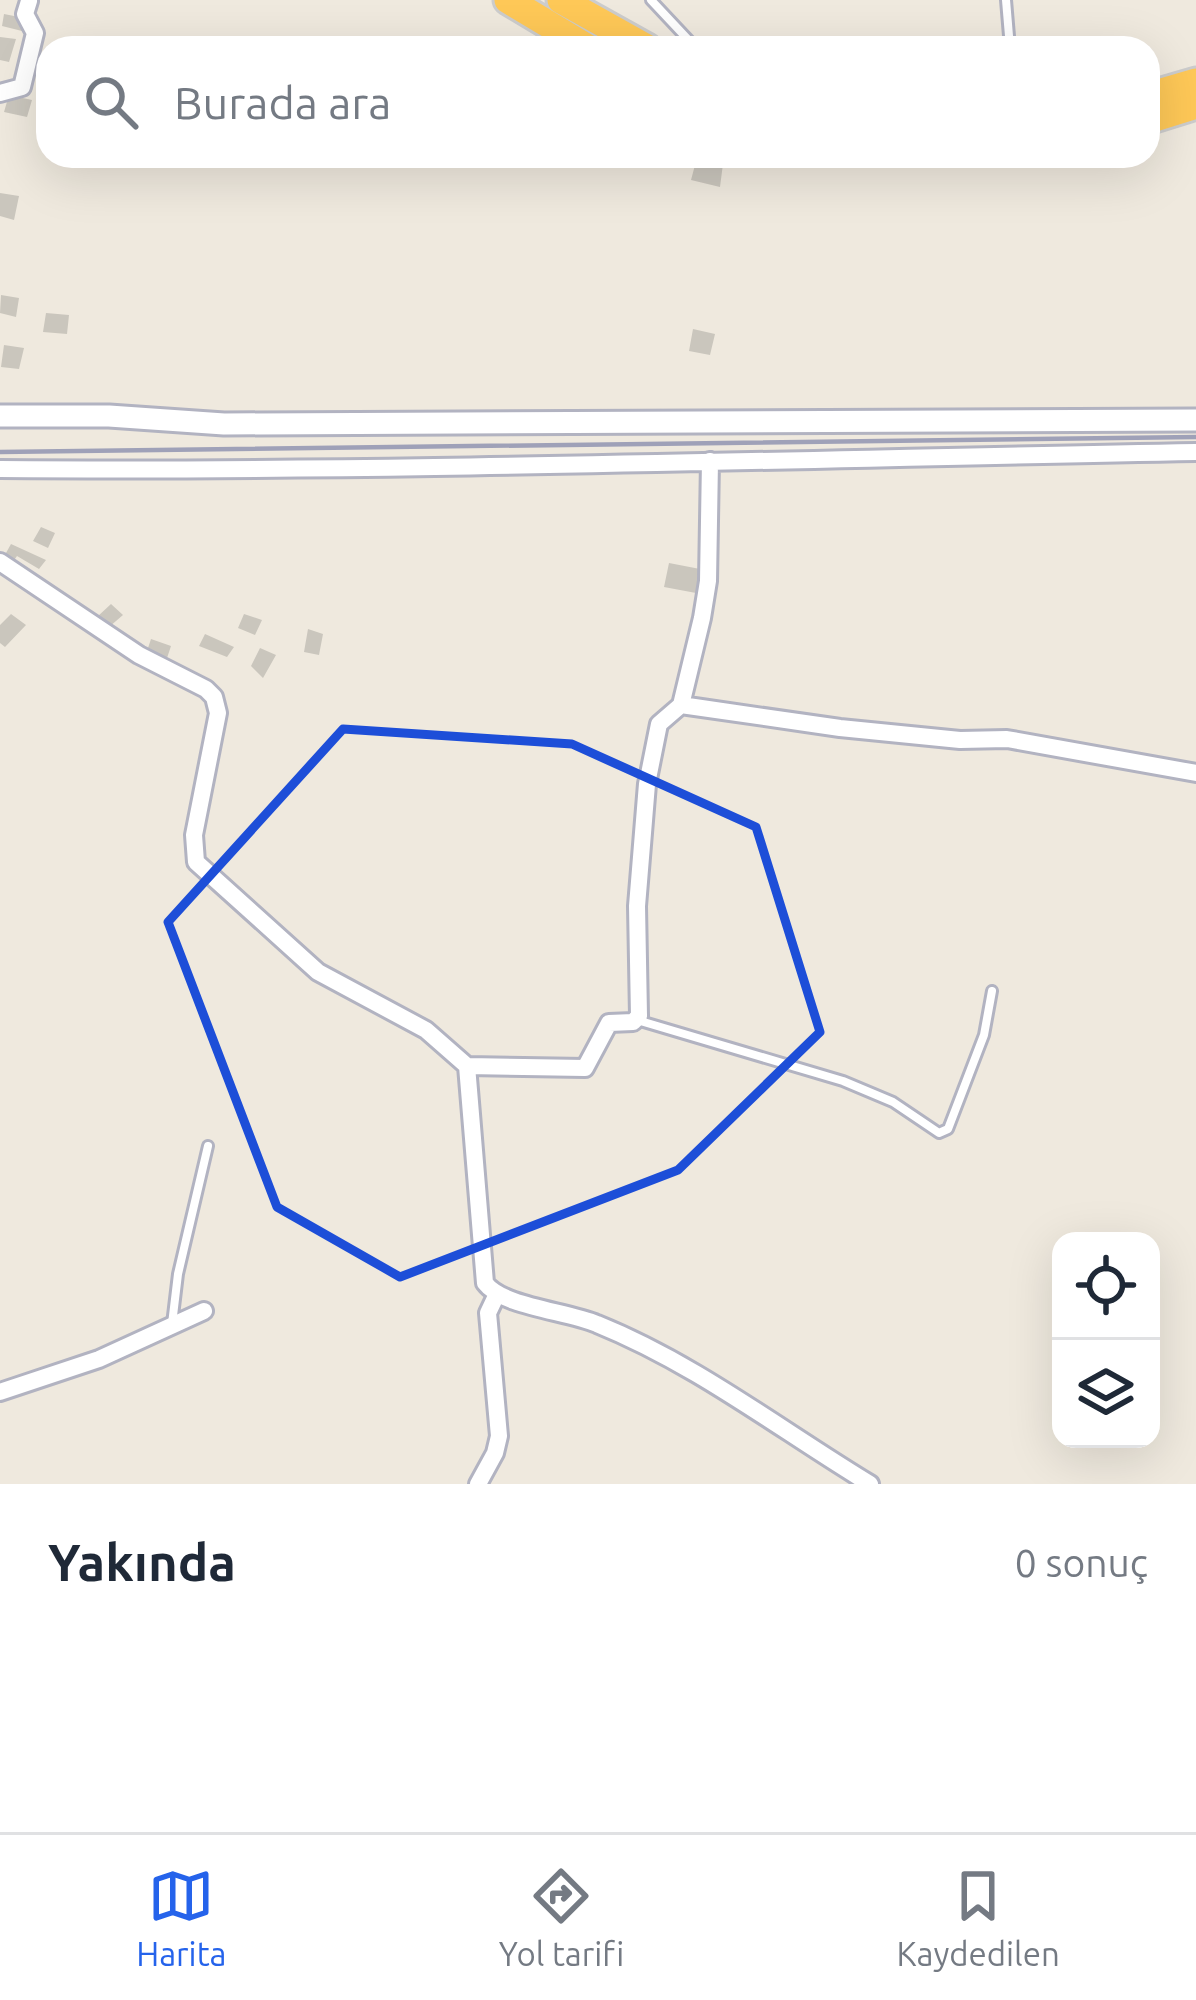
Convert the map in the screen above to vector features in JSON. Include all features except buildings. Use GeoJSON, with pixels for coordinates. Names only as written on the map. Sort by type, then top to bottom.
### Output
{"type":"FeatureCollection","features":[{"type":"Feature","properties":{"kind":"highway"},"geometry":{"type":"LineString","coordinates":[[508,0],[568,36]]}},
{"type":"Feature","properties":{"kind":"highway"},"geometry":{"type":"LineString","coordinates":[[562,0],[626,36]]}},
{"type":"Feature","properties":{"kind":"highway"},"geometry":{"type":"LineString","coordinates":[[1160,93],[1196,82]]}},
{"type":"Feature","properties":{"kind":"highway"},"geometry":{"type":"LineString","coordinates":[[1160,116],[1196,105]]}},
{"type":"Feature","properties":{"kind":"street"},"geometry":{"type":"LineString","coordinates":[[0,93],[22,87],[35,33],[26,14],[29,1]]}},
{"type":"Feature","properties":{"kind":"street"},"geometry":{"type":"LineString","coordinates":[[0,416],[109,416],[224,424],[1196,420]]}},
{"type":"Feature","properties":{"kind":"street"},"geometry":{"type":"LineString","coordinates":[[0,469],[177,471],[1196,452]]}},
{"type":"Feature","properties":{"kind":"street"},"geometry":{"type":"LineString","coordinates":[[0,562],[139,655],[214,697],[218,712],[194,836],[196,862],[318,972],[426,1030],[467,1066],[585,1068],[609,1023],[639,1016],[637,905],[647,784],[656,730],[681,705],[708,581],[710,460]]}},
{"type":"Feature","properties":{"kind":"street"},"geometry":{"type":"LineString","coordinates":[[681,705],[860,730],[960,740],[1007,739],[1196,773]]}},
{"type":"Feature","properties":{"kind":"street"},"geometry":{"type":"LineString","coordinates":[[467,1066],[485,1283],[497,1294],[594,1322],[641,1344],[729,1390],[783,1431],[870,1484]]}},
{"type":"Feature","properties":{"kind":"street"},"geometry":{"type":"LineString","coordinates":[[478,1484],[499,1436],[488,1313],[497,1294]]}},
{"type":"Feature","properties":{"kind":"street"},"geometry":{"type":"LineString","coordinates":[[0,1392],[99,1359],[204,1311]]}},
{"type":"Feature","properties":{"kind":"lane"},"geometry":{"type":"LineString","coordinates":[[651,0],[685,36]]}},
{"type":"Feature","properties":{"kind":"lane"},"geometry":{"type":"LineString","coordinates":[[1006,0],[1009,36]]}},
{"type":"Feature","properties":{"kind":"lane"},"geometry":{"type":"LineString","coordinates":[[635,1019],[843,1081],[893,1102],[939,1133],[948,1130],[968,1078],[992,991]]}},
{"type":"Feature","properties":{"kind":"lane"},"geometry":{"type":"LineString","coordinates":[[171,1326],[208,1145]]}},
{"type":"Feature","properties":{"kind":"highlighted area"},"geometry":{"type":"Polygon","coordinates":[[[343,729],[572,744],[756,827],[820,1032],[678,1170],[400,1277],[277,1207],[168,922],[343,729]]]}},
{"type":"Feature","properties":{"kind":"railway"},"geometry":{"type":"LineString","coordinates":[[0,452],[1196,437]]}}]}
